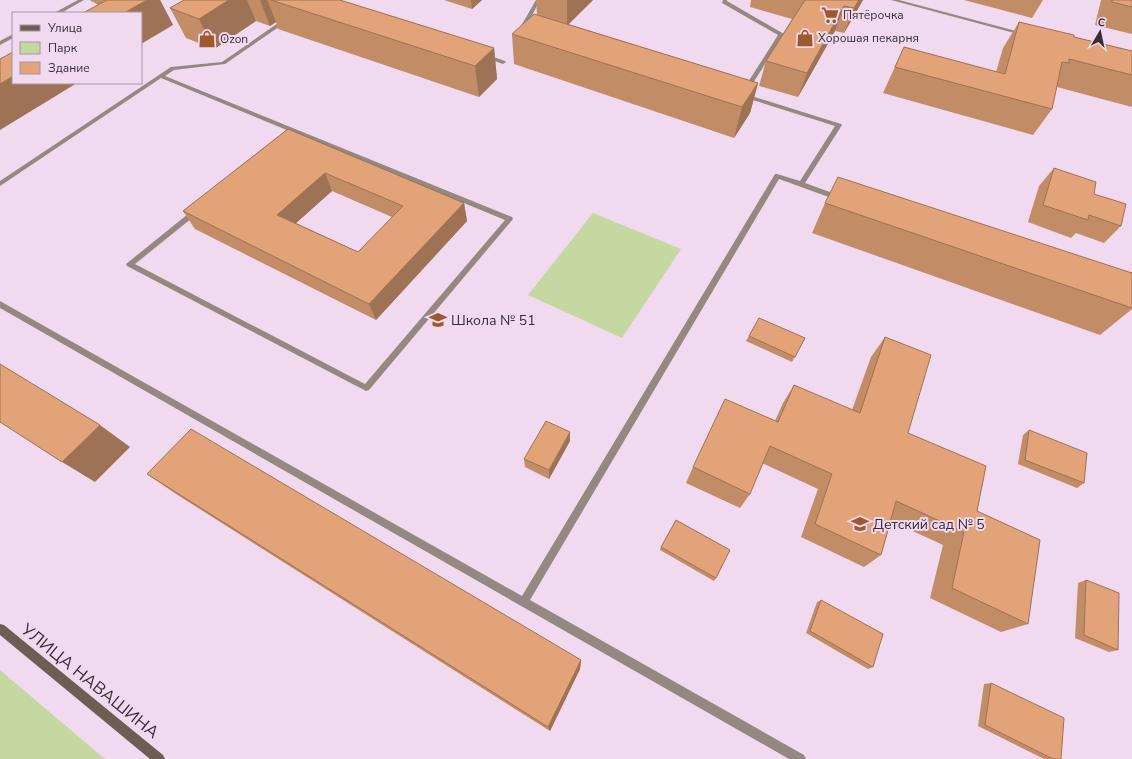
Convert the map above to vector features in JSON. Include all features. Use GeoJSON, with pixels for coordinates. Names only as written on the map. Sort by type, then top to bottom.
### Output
{"type":"FeatureCollection","features":[{"type":"Feature","properties":{"kind":"main road","name":"УЛИЦА НАВАШИНА"},"geometry":{"type":"LineString","coordinates":[[0,629],[159,759]]}},
{"type":"Feature","properties":{"kind":"street"},"geometry":{"type":"LineString","coordinates":[[59,12],[82,0]]}},
{"type":"Feature","properties":{"kind":"street"},"geometry":{"type":"LineString","coordinates":[[532,29],[524,26],[538,0]]}},
{"type":"Feature","properties":{"kind":"street"},"geometry":{"type":"LineString","coordinates":[[725,0],[724,2],[781,34],[743,96]]}},
{"type":"Feature","properties":{"kind":"street"},"geometry":{"type":"LineString","coordinates":[[893,0],[1032,36]]}},
{"type":"Feature","properties":{"kind":"street"},"geometry":{"type":"LineString","coordinates":[[0,184],[173,68],[223,63],[293,15]]}},
{"type":"Feature","properties":{"kind":"street"},"geometry":{"type":"LineString","coordinates":[[0,43],[12,37]]}},
{"type":"Feature","properties":{"kind":"street"},"geometry":{"type":"LineString","coordinates":[[481,55],[503,62]]}},
{"type":"Feature","properties":{"kind":"street"},"geometry":{"type":"LineString","coordinates":[[160,76],[510,219],[366,388],[130,264],[203,205]]}},
{"type":"Feature","properties":{"kind":"street"},"geometry":{"type":"LineString","coordinates":[[735,93],[838,125],[801,184]]}},
{"type":"Feature","properties":{"kind":"street"},"geometry":{"type":"LineString","coordinates":[[288,136],[295,131]]}},
{"type":"Feature","properties":{"kind":"street"},"geometry":{"type":"LineString","coordinates":[[524,602],[777,176],[845,200]]}},
{"type":"Feature","properties":{"kind":"street"},"geometry":{"type":"LineString","coordinates":[[0,304],[800,759]]}},
{"type":"Feature","properties":{"kind":"green space"},"geometry":{"type":"Polygon","coordinates":[[[593,213],[681,249],[622,338],[528,295],[593,213]]]}},
{"type":"Feature","properties":{"kind":"green space"},"geometry":{"type":"Polygon","coordinates":[[[0,670],[105,759],[0,759],[0,670]]]}},
{"type":"Feature","properties":{"kind":"building"},"geometry":{"type":"Polygon","coordinates":[[[107,0],[147,0],[126,12],[85,12],[107,0]]]}},
{"type":"Feature","properties":{"kind":"building"},"geometry":{"type":"Polygon","coordinates":[[[184,0],[229,0],[199,19],[170,8],[184,0]]]}},
{"type":"Feature","properties":{"kind":"building"},"geometry":{"type":"Polygon","coordinates":[[[271,0],[340,0],[494,48],[475,66],[271,0]]]}},
{"type":"Feature","properties":{"kind":"building"},"geometry":{"type":"Polygon","coordinates":[[[805,0],[859,0],[854,8],[844,6],[807,73],[766,61],[805,0]]]}},
{"type":"Feature","properties":{"kind":"building"},"geometry":{"type":"Polygon","coordinates":[[[1112,0],[1132,0],[1132,7],[1112,2],[1112,0]]]}},
{"type":"Feature","properties":{"kind":"building"},"geometry":{"type":"Polygon","coordinates":[[[534,14],[758,83],[742,107],[512,34],[534,14]]]}},
{"type":"Feature","properties":{"kind":"building"},"geometry":{"type":"Polygon","coordinates":[[[1019,22],[1132,51],[1132,75],[1069,59],[1069,63],[1062,62],[1052,109],[895,67],[904,47],[1005,74],[1019,22]]]}},
{"type":"Feature","properties":{"kind":"building"},"geometry":{"type":"Polygon","coordinates":[[[12,53],[12,77],[0,84],[0,59],[12,53]]]}},
{"type":"Feature","properties":{"kind":"building"},"geometry":{"type":"Polygon","coordinates":[[[288,129],[464,203],[369,304],[183,211],[288,129]],[[325,173],[277,215],[358,252],[403,206],[325,173]]]}},
{"type":"Feature","properties":{"kind":"building"},"geometry":{"type":"Polygon","coordinates":[[[1054,168],[1096,182],[1094,194],[1126,204],[1121,226],[1089,215],[1088,220],[1043,205],[1054,168]]]}},
{"type":"Feature","properties":{"kind":"building"},"geometry":{"type":"Polygon","coordinates":[[[838,177],[1132,273],[1132,308],[825,203],[838,177]]]}},
{"type":"Feature","properties":{"kind":"building"},"geometry":{"type":"Polygon","coordinates":[[[759,318],[805,338],[795,357],[749,336],[759,318]]]}},
{"type":"Feature","properties":{"kind":"building"},"geometry":{"type":"Polygon","coordinates":[[[885,337],[931,355],[908,433],[986,466],[977,511],[1040,540],[1028,624],[952,588],[964,532],[896,501],[881,555],[815,524],[832,474],[770,446],[750,494],[693,467],[725,399],[778,422],[794,385],[860,413],[885,337]]]}},
{"type":"Feature","properties":{"kind":"building"},"geometry":{"type":"Polygon","coordinates":[[[0,364],[100,425],[62,462],[0,422],[0,364]]]}},
{"type":"Feature","properties":{"kind":"building"},"geometry":{"type":"Polygon","coordinates":[[[546,421],[570,432],[549,470],[524,459],[546,421]]]}},
{"type":"Feature","properties":{"kind":"building"},"geometry":{"type":"Polygon","coordinates":[[[191,429],[581,660],[548,727],[147,474],[191,429]]]}},
{"type":"Feature","properties":{"kind":"building"},"geometry":{"type":"Polygon","coordinates":[[[1029,430],[1087,453],[1084,483],[1025,460],[1029,430]]]}},
{"type":"Feature","properties":{"kind":"building"},"geometry":{"type":"Polygon","coordinates":[[[676,520],[730,550],[716,578],[661,547],[676,520]]]}},
{"type":"Feature","properties":{"kind":"building"},"geometry":{"type":"Polygon","coordinates":[[[1086,580],[1119,593],[1118,650],[1084,635],[1086,580]]]}},
{"type":"Feature","properties":{"kind":"building"},"geometry":{"type":"Polygon","coordinates":[[[821,600],[883,634],[873,667],[810,631],[821,600]]]}},
{"type":"Feature","properties":{"kind":"building"},"geometry":{"type":"Polygon","coordinates":[[[991,683],[1064,718],[1061,759],[1053,759],[985,725],[991,683]]]}},
{"type":"Feature","properties":{"kind":"place","name":"Пятёрочка"},"geometry":{"type":"Point","coordinates":[830,15]}},
{"type":"Feature","properties":{"kind":"place","name":"Хорошая пекарня"},"geometry":{"type":"Point","coordinates":[805,38]}},
{"type":"Feature","properties":{"kind":"place","name":"Ozon"},"geometry":{"type":"Point","coordinates":[207,39]}},
{"type":"Feature","properties":{"kind":"place","name":"Школа № 51"},"geometry":{"type":"Point","coordinates":[438,320]}},
{"type":"Feature","properties":{"kind":"place","name":"Детский сад № 5"},"geometry":{"type":"Point","coordinates":[860,524]}}]}
